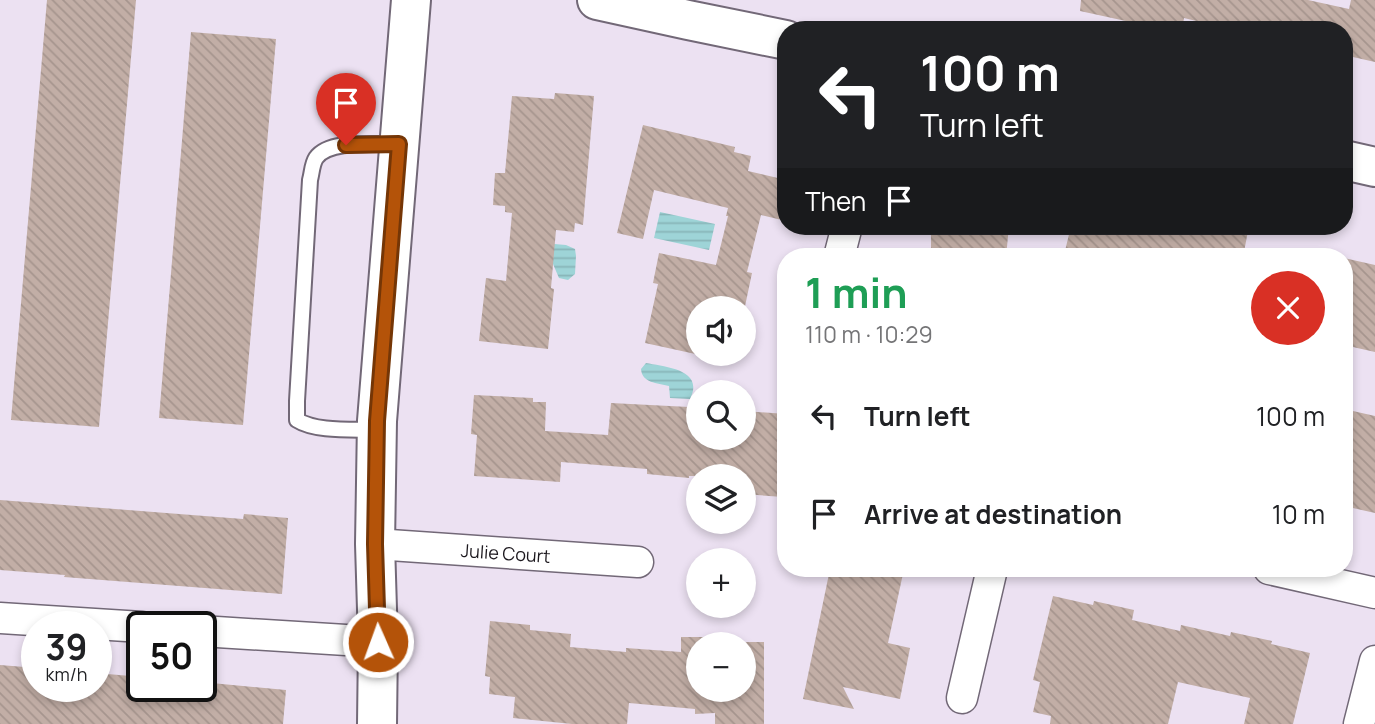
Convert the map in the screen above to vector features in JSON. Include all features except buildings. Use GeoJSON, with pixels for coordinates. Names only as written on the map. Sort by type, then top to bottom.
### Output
{"type":"FeatureCollection","features":[{"type":"Feature","properties":{"kind":"main road"},"geometry":{"type":"LineString","coordinates":[[377,724],[377,430],[411,0]]}},
{"type":"Feature","properties":{"kind":"main road"},"geometry":{"type":"LineString","coordinates":[[597,0],[777,38]]}},
{"type":"Feature","properties":{"kind":"main road"},"geometry":{"type":"LineString","coordinates":[[1353,162],[1375,166]]}},
{"type":"Feature","properties":{"kind":"street","name":"Julie Court"},"geometry":{"type":"LineString","coordinates":[[375,544],[638,562]]}},
{"type":"Feature","properties":{"kind":"street"},"geometry":{"type":"LineString","coordinates":[[962,698],[990,577]]}},
{"type":"Feature","properties":{"kind":"street"},"geometry":{"type":"LineString","coordinates":[[1304,577],[1375,593]]}},
{"type":"Feature","properties":{"kind":"street"},"geometry":{"type":"LineString","coordinates":[[0,618],[126,626]]}},
{"type":"Feature","properties":{"kind":"street"},"geometry":{"type":"LineString","coordinates":[[217,632],[378,642]]}},
{"type":"Feature","properties":{"kind":"street"},"geometry":{"type":"LineString","coordinates":[[1359,724],[1375,661]]}},
{"type":"Feature","properties":{"kind":"lane"},"geometry":{"type":"LineString","coordinates":[[377,430],[318,427],[304,425],[297,420],[310,180],[316,159],[326,149],[338,146],[399,144]]}},
{"type":"Feature","properties":{"kind":"shaded area"},"geometry":{"type":"Polygon","coordinates":[[[660,212],[715,224],[709,250],[654,238],[660,212]]]}},
{"type":"Feature","properties":{"kind":"shaded area"},"geometry":{"type":"Polygon","coordinates":[[[531,242],[566,245],[575,249],[575,274],[568,280],[559,278],[553,264],[531,242]]]}},
{"type":"Feature","properties":{"kind":"shaded area"},"geometry":{"type":"Polygon","coordinates":[[[646,363],[672,368],[688,375],[691,380],[686,380],[686,399],[670,398],[669,386],[647,380],[641,369],[646,363]]]}},
{"type":"Feature","properties":{"kind":"route"},"geometry":{"type":"LineString","coordinates":[[346,145],[399,144],[377,421],[375,544],[378,642]]}}]}
